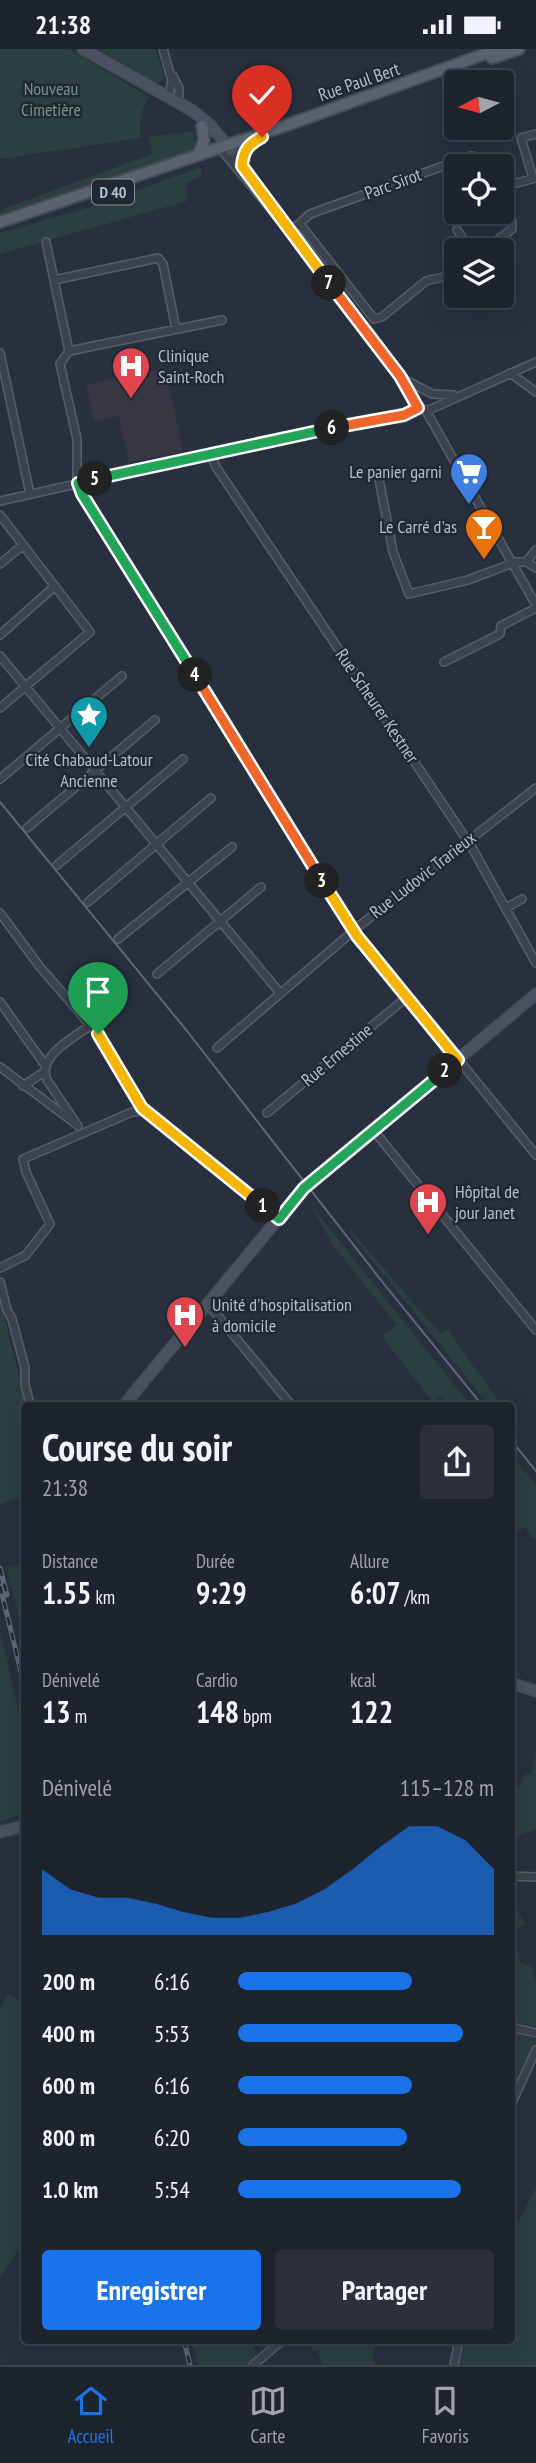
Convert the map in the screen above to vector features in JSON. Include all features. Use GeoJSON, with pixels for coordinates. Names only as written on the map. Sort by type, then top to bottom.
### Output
{"type":"FeatureCollection","features":[{"type":"Feature","properties":{"kind":"main road","name":"Rue Paul Bert"},"geometry":{"type":"LineString","coordinates":[[225,149],[499,49]]}},
{"type":"Feature","properties":{"kind":"main road","name":"Rue Paul Bert"},"geometry":{"type":"LineString","coordinates":[[438,72],[519,49]]}},
{"type":"Feature","properties":{"kind":"main road","name":"Rue Paul Bert"},"geometry":{"type":"LineString","coordinates":[[225,149],[251,143],[290,124]]}},
{"type":"Feature","properties":{"kind":"main road"},"geometry":{"type":"LineString","coordinates":[[199,154],[204,140],[202,126]]}},
{"type":"Feature","properties":{"kind":"main road"},"geometry":{"type":"LineString","coordinates":[[242,166],[245,152],[251,143]]}},
{"type":"Feature","properties":{"kind":"main road","name":"D 40"},"geometry":{"type":"LineString","coordinates":[[0,222],[199,154],[225,149]]}},
{"type":"Feature","properties":{"kind":"main road","name":"D 40"},"geometry":{"type":"LineString","coordinates":[[0,229],[57,211],[225,149]]}},
{"type":"Feature","properties":{"kind":"street"},"geometry":{"type":"LineString","coordinates":[[83,49],[189,109],[206,122],[422,407],[536,607],[501,626],[500,634],[444,661]]}},
{"type":"Feature","properties":{"kind":"street"},"geometry":{"type":"LineString","coordinates":[[163,49],[173,85],[168,98]]}},
{"type":"Feature","properties":{"kind":"street"},"geometry":{"type":"LineString","coordinates":[[170,73],[179,88],[178,104]]}},
{"type":"Feature","properties":{"kind":"street"},"geometry":{"type":"LineString","coordinates":[[178,104],[242,166],[274,206],[290,232]]}},
{"type":"Feature","properties":{"kind":"street"},"geometry":{"type":"LineString","coordinates":[[514,184],[534,178],[521,138],[536,134]]}},
{"type":"Feature","properties":{"kind":"street","name":"Parc Sirot"},"geometry":{"type":"LineString","coordinates":[[290,232],[310,214],[444,166]]}},
{"type":"Feature","properties":{"kind":"street"},"geometry":{"type":"LineString","coordinates":[[500,238],[512,229],[512,224]]}},
{"type":"Feature","properties":{"kind":"street"},"geometry":{"type":"LineString","coordinates":[[300,225],[370,316],[377,320],[426,281],[444,276]]}},
{"type":"Feature","properties":{"kind":"street"},"geometry":{"type":"LineString","coordinates":[[457,230],[463,238]]}},
{"type":"Feature","properties":{"kind":"street"},"geometry":{"type":"LineString","coordinates":[[46,242],[69,351]]}},
{"type":"Feature","properties":{"kind":"street"},"geometry":{"type":"LineString","coordinates":[[54,280],[158,258],[163,264],[176,329]]}},
{"type":"Feature","properties":{"kind":"street"},"geometry":{"type":"LineString","coordinates":[[326,280],[337,272]]}},
{"type":"Feature","properties":{"kind":"street"},"geometry":{"type":"LineString","coordinates":[[222,320],[69,351],[60,364],[78,445],[78,483],[82,494],[353,930],[536,1155]]}},
{"type":"Feature","properties":{"kind":"street"},"geometry":{"type":"LineString","coordinates":[[0,353],[30,494]]}},
{"type":"Feature","properties":{"kind":"street"},"geometry":{"type":"LineString","coordinates":[[422,407],[465,393],[536,362]]}},
{"type":"Feature","properties":{"kind":"street"},"geometry":{"type":"LineString","coordinates":[[510,373],[536,392]]}},
{"type":"Feature","properties":{"kind":"street"},"geometry":{"type":"LineString","coordinates":[[0,501],[210,453],[404,415],[435,402],[428,392],[414,387],[400,376]]}},
{"type":"Feature","properties":{"kind":"street"},"geometry":{"type":"LineString","coordinates":[[422,407],[418,394],[465,393]]}},
{"type":"Feature","properties":{"kind":"street","name":"Rue Scheurer Kestner"},"geometry":{"type":"LineString","coordinates":[[210,453],[216,467],[467,841],[536,964]]}},
{"type":"Feature","properties":{"kind":"street"},"geometry":{"type":"LineString","coordinates":[[379,479],[393,552],[409,594],[463,582],[512,563],[526,562],[536,568]]}},
{"type":"Feature","properties":{"kind":"street"},"geometry":{"type":"LineString","coordinates":[[0,515],[90,632],[0,708]]}},
{"type":"Feature","properties":{"kind":"street"},"geometry":{"type":"LineString","coordinates":[[0,564],[23,545]]}},
{"type":"Feature","properties":{"kind":"street"},"geometry":{"type":"LineString","coordinates":[[526,562],[536,551]]}},
{"type":"Feature","properties":{"kind":"street"},"geometry":{"type":"LineString","coordinates":[[0,635],[55,586]]}},
{"type":"Feature","properties":{"kind":"street"},"geometry":{"type":"LineString","coordinates":[[0,656],[280,993]]}},
{"type":"Feature","properties":{"kind":"street"},"geometry":{"type":"LineString","coordinates":[[0,779],[122,676]]}},
{"type":"Feature","properties":{"kind":"street"},"geometry":{"type":"LineString","coordinates":[[27,828],[155,720]]}},
{"type":"Feature","properties":{"kind":"street"},"geometry":{"type":"LineString","coordinates":[[57,866],[183,759]]}},
{"type":"Feature","properties":{"kind":"street","name":"Rue Ludovic Trarieux"},"geometry":{"type":"LineString","coordinates":[[217,1048],[353,930],[536,788]]}},
{"type":"Feature","properties":{"kind":"street"},"geometry":{"type":"LineString","coordinates":[[88,902],[211,798]]}},
{"type":"Feature","properties":{"kind":"street"},"geometry":{"type":"LineString","coordinates":[[118,939],[232,847]]}},
{"type":"Feature","properties":{"kind":"street"},"geometry":{"type":"LineString","coordinates":[[156,974],[261,887]]}},
{"type":"Feature","properties":{"kind":"street"},"geometry":{"type":"LineString","coordinates":[[506,908],[522,899]]}},
{"type":"Feature","properties":{"kind":"street"},"geometry":{"type":"LineString","coordinates":[[0,913],[44,972],[91,1025],[145,1111],[279,1219]]}},
{"type":"Feature","properties":{"kind":"street"},"geometry":{"type":"LineString","coordinates":[[126,1402],[304,1188],[536,994]]}},
{"type":"Feature","properties":{"kind":"street","name":"Rue Ernestine"},"geometry":{"type":"LineString","coordinates":[[267,1113],[407,997]]}},
{"type":"Feature","properties":{"kind":"street"},"geometry":{"type":"LineString","coordinates":[[0,1002],[45,1069],[47,1080],[80,1129]]}},
{"type":"Feature","properties":{"kind":"street"},"geometry":{"type":"LineString","coordinates":[[23,1086],[45,1069],[49,1057],[91,1025]]}},
{"type":"Feature","properties":{"kind":"street"},"geometry":{"type":"LineString","coordinates":[[0,1067],[80,1129]]}},
{"type":"Feature","properties":{"kind":"street"},"geometry":{"type":"LineString","coordinates":[[0,1268],[26,1255],[50,1224],[23,1160],[80,1129],[145,1111]]}},
{"type":"Feature","properties":{"kind":"street"},"geometry":{"type":"LineString","coordinates":[[374,1131],[536,1330]]}},
{"type":"Feature","properties":{"kind":"street"},"geometry":{"type":"LineString","coordinates":[[0,1282],[25,1368],[29,1402]]}},
{"type":"Feature","properties":{"kind":"street"},"geometry":{"type":"LineString","coordinates":[[208,1304],[289,1402]]}},
{"type":"Feature","properties":{"kind":"street"},"geometry":{"type":"LineString","coordinates":[[515,1683],[536,1691]]}},
{"type":"Feature","properties":{"kind":"street"},"geometry":{"type":"LineString","coordinates":[[0,1832],[21,1827]]}},
{"type":"Feature","properties":{"kind":"street"},"geometry":{"type":"LineString","coordinates":[[515,1876],[536,1877]]}},
{"type":"Feature","properties":{"kind":"street"},"geometry":{"type":"LineString","coordinates":[[515,2028],[536,2033]]}},
{"type":"Feature","properties":{"kind":"street"},"geometry":{"type":"LineString","coordinates":[[515,2096],[536,2050]]}},
{"type":"Feature","properties":{"kind":"street"},"geometry":{"type":"LineString","coordinates":[[253,2365],[278,2344]]}},
{"type":"Feature","properties":{"kind":"street"},"geometry":{"type":"LineString","coordinates":[[454,2365],[458,2344]]}},
{"type":"Feature","properties":{"kind":"street"},"geometry":{"type":"LineString","coordinates":[[266,2354],[270,2365]]}},
{"type":"Feature","properties":{"kind":"shaded area","name":"Clinique Saint-Roch"},"geometry":{"type":"Polygon","coordinates":[[[165,368],[183,452],[129,462],[119,416],[94,421],[86,385],[165,368]]]}},
{"type":"Feature","properties":{"kind":"green space","name":"Nouveau Cimetière"},"geometry":{"type":"Polygon","coordinates":[[[0,49],[69,49],[149,97],[141,117],[141,138],[0,159],[0,49]]]}},
{"type":"Feature","properties":{"kind":"green space"},"geometry":{"type":"Polygon","coordinates":[[[98,49],[155,49],[165,77],[157,84],[98,49]]]}},
{"type":"Feature","properties":{"kind":"green space"},"geometry":{"type":"Polygon","coordinates":[[[194,131],[197,150],[121,178],[0,216],[0,210],[152,154],[149,137],[194,131]]]}},
{"type":"Feature","properties":{"kind":"green space"},"geometry":{"type":"Polygon","coordinates":[[[201,167],[202,175],[186,184],[187,201],[0,254],[0,233],[94,206],[201,167]]]}},
{"type":"Feature","properties":{"kind":"green space"},"geometry":{"type":"Polygon","coordinates":[[[310,1204],[468,1402],[444,1402],[441,1397],[433,1402],[382,1337],[397,1325],[333,1245],[310,1204]]]}},
{"type":"Feature","properties":{"kind":"green space"},"geometry":{"type":"Polygon","coordinates":[[[350,1229],[441,1335],[449,1328],[498,1402],[487,1402],[350,1233],[350,1229]]]}},
{"type":"Feature","properties":{"kind":"green space"},"geometry":{"type":"Polygon","coordinates":[[[0,1298],[25,1402],[21,1402],[21,1498],[0,1504],[0,1298]]]}},
{"type":"Feature","properties":{"kind":"green space"},"geometry":{"type":"Polygon","coordinates":[[[515,1459],[536,1485],[536,1537],[533,1539],[526,1527],[515,1533],[515,1459]]]}},
{"type":"Feature","properties":{"kind":"green space"},"geometry":{"type":"Polygon","coordinates":[[[21,1565],[21,1626],[7,1568],[21,1565]]]}},
{"type":"Feature","properties":{"kind":"green space"},"geometry":{"type":"Polygon","coordinates":[[[0,1631],[21,1722],[21,1815],[0,1821],[0,1631]]]}},
{"type":"Feature","properties":{"kind":"green space"},"geometry":{"type":"Polygon","coordinates":[[[536,1754],[536,1829],[515,1837],[515,1790],[526,1774],[531,1774],[536,1754]]]}},
{"type":"Feature","properties":{"kind":"green space"},"geometry":{"type":"Polygon","coordinates":[[[515,1905],[525,1924],[515,1930],[515,1905]]]}},
{"type":"Feature","properties":{"kind":"green space"},"geometry":{"type":"Polygon","coordinates":[[[515,1943],[521,1964],[532,1967],[536,1982],[536,2027],[515,2022],[515,1943]]]}},
{"type":"Feature","properties":{"kind":"green space"},"geometry":{"type":"Polygon","coordinates":[[[9,1993],[21,2003],[21,2246],[0,2277],[0,2008],[9,1993]]]}},
{"type":"Feature","properties":{"kind":"green space"},"geometry":{"type":"Polygon","coordinates":[[[515,2033],[536,2039],[536,2062],[515,2107],[515,2033]]]}},
{"type":"Feature","properties":{"kind":"green space"},"geometry":{"type":"Polygon","coordinates":[[[536,2188],[536,2365],[459,2365],[463,2344],[515,2344],[515,2227],[536,2188]]]}},
{"type":"Feature","properties":{"kind":"green space"},"geometry":{"type":"Polygon","coordinates":[[[193,2344],[253,2344],[262,2365],[198,2365],[193,2344]]]}},
{"type":"Feature","properties":{"kind":"green space"},"geometry":{"type":"Polygon","coordinates":[[[310,2344],[375,2344],[375,2365],[323,2365],[317,2350],[313,2351],[310,2344]]]}},
{"type":"Feature","properties":{"kind":"tram line"},"geometry":{"type":"LineString","coordinates":[[0,802],[187,1031],[480,1402]]}},
{"type":"Feature","properties":{"kind":"tram line"},"geometry":{"type":"LineString","coordinates":[[515,1445],[536,1471]]}},
{"type":"Feature","properties":{"kind":"railway"},"geometry":{"type":"LineString","coordinates":[[0,1568],[7,1595]]}},
{"type":"Feature","properties":{"kind":"railway"},"geometry":{"type":"LineString","coordinates":[[0,1586],[21,1672]]}},
{"type":"Feature","properties":{"kind":"railway"},"geometry":{"type":"LineString","coordinates":[[185,2344],[190,2365]]}},
{"type":"Feature","properties":{"kind":"place","name":"Clinique Saint-Roch"},"geometry":{"type":"Point","coordinates":[131,400]}},
{"type":"Feature","properties":{"kind":"place","name":"Le panier garni"},"geometry":{"type":"Point","coordinates":[469,506]}},
{"type":"Feature","properties":{"kind":"place","name":"Le Carré d'as"},"geometry":{"type":"Point","coordinates":[484,561]}},
{"type":"Feature","properties":{"kind":"place","name":"Cité Chabaud-Latour Ancienne"},"geometry":{"type":"Point","coordinates":[89,749]}},
{"type":"Feature","properties":{"kind":"place","name":"Hôpital de jour Janet"},"geometry":{"type":"Point","coordinates":[428,1236]}},
{"type":"Feature","properties":{"kind":"place","name":"Unité d'hospitalisation à domicile"},"geometry":{"type":"Point","coordinates":[185,1349]}},
{"type":"Feature","properties":{"kind":"route"},"geometry":{"type":"LineString","coordinates":[[98,1034],[142,1108],[279,1219],[304,1188],[458,1060],[348,923],[82,494],[78,483],[289,436],[404,415],[418,408],[400,376],[242,166],[247,147],[262,137]]}}]}
